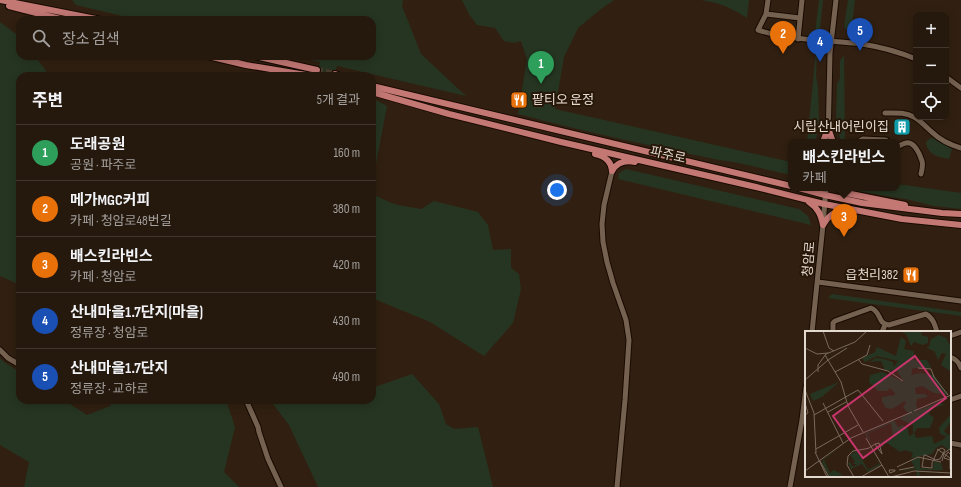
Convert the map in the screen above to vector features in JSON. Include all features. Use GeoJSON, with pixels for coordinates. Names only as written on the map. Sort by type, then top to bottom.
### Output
{"type":"FeatureCollection","features":[{"type":"Feature","properties":{"kind":"main road"},"geometry":{"type":"LineString","coordinates":[[0,0],[81,16]]}},
{"type":"Feature","properties":{"kind":"main road"},"geometry":{"type":"LineString","coordinates":[[0,4],[48,16]]}},
{"type":"Feature","properties":{"kind":"main road"},"geometry":{"type":"LineString","coordinates":[[225,60],[288,72]]}},
{"type":"Feature","properties":{"kind":"main road"},"geometry":{"type":"LineString","coordinates":[[273,60],[317,70]]}},
{"type":"Feature","properties":{"kind":"main road","name":"파주로"},"geometry":{"type":"LineString","coordinates":[[376,87],[788,185]]}},
{"type":"Feature","properties":{"kind":"main road","name":"파주로"},"geometry":{"type":"LineString","coordinates":[[376,93],[449,114],[824,204],[902,219],[961,225]]}},
{"type":"Feature","properties":{"kind":"main road"},"geometry":{"type":"LineString","coordinates":[[823,139],[828,128]]}},
{"type":"Feature","properties":{"kind":"main road"},"geometry":{"type":"LineString","coordinates":[[828,128],[832,139]]}},
{"type":"Feature","properties":{"kind":"main road"},"geometry":{"type":"LineString","coordinates":[[567,143],[576,149],[602,155],[608,159],[612,171]]}},
{"type":"Feature","properties":{"kind":"main road"},"geometry":{"type":"LineString","coordinates":[[612,171],[615,166],[624,161],[640,163],[649,162]]}},
{"type":"Feature","properties":{"kind":"main road"},"geometry":{"type":"LineString","coordinates":[[731,172],[760,176],[788,182]]}},
{"type":"Feature","properties":{"kind":"main road"},"geometry":{"type":"LineString","coordinates":[[825,191],[862,202],[942,213],[961,214]]}},
{"type":"Feature","properties":{"kind":"main road"},"geometry":{"type":"LineString","coordinates":[[843,191],[921,210]]}},
{"type":"Feature","properties":{"kind":"main road"},"geometry":{"type":"LineString","coordinates":[[801,198],[818,209],[823,225]]}},
{"type":"Feature","properties":{"kind":"main road"},"geometry":{"type":"LineString","coordinates":[[823,225],[830,215],[842,210],[852,209]]}},
{"type":"Feature","properties":{"kind":"street"},"geometry":{"type":"LineString","coordinates":[[768,0],[766,14],[758,30],[769,34],[798,39],[864,44],[898,52],[913,58]]}},
{"type":"Feature","properties":{"kind":"street"},"geometry":{"type":"LineString","coordinates":[[798,39],[802,0]]}},
{"type":"Feature","properties":{"kind":"street"},"geometry":{"type":"LineString","coordinates":[[828,139],[828,94],[831,42],[836,0]]}},
{"type":"Feature","properties":{"kind":"street"},"geometry":{"type":"LineString","coordinates":[[766,14],[800,18]]}},
{"type":"Feature","properties":{"kind":"street"},"geometry":{"type":"LineString","coordinates":[[949,79],[961,88]]}},
{"type":"Feature","properties":{"kind":"street"},"geometry":{"type":"LineString","coordinates":[[885,113],[903,113],[913,116],[941,140],[961,148]]}},
{"type":"Feature","properties":{"kind":"street"},"geometry":{"type":"LineString","coordinates":[[900,146],[906,143],[913,144],[922,162],[921,174]]}},
{"type":"Feature","properties":{"kind":"street"},"geometry":{"type":"LineString","coordinates":[[612,171],[604,204],[602,224],[603,242],[613,283],[626,320],[629,340],[626,400],[616,487]]}},
{"type":"Feature","properties":{"kind":"street","name":"청암로"},"geometry":{"type":"LineString","coordinates":[[812,331],[818,282],[825,191]]}},
{"type":"Feature","properties":{"kind":"street"},"geometry":{"type":"LineString","coordinates":[[818,282],[961,301]]}},
{"type":"Feature","properties":{"kind":"street"},"geometry":{"type":"LineString","coordinates":[[833,331],[833,323],[835,321],[871,308],[875,309],[881,322],[885,325],[926,314],[933,320],[937,331]]}},
{"type":"Feature","properties":{"kind":"street"},"geometry":{"type":"LineString","coordinates":[[882,331],[885,325]]}},
{"type":"Feature","properties":{"kind":"street"},"geometry":{"type":"LineString","coordinates":[[951,336],[961,332]]}},
{"type":"Feature","properties":{"kind":"street"},"geometry":{"type":"LineString","coordinates":[[0,350],[8,358],[16,363]]}},
{"type":"Feature","properties":{"kind":"street"},"geometry":{"type":"LineString","coordinates":[[951,357],[955,358],[959,362],[961,368]]}},
{"type":"Feature","properties":{"kind":"street"},"geometry":{"type":"LineString","coordinates":[[951,400],[961,396]]}},
{"type":"Feature","properties":{"kind":"street"},"geometry":{"type":"LineString","coordinates":[[248,404],[258,427],[268,459],[281,487]]}},
{"type":"Feature","properties":{"kind":"street"},"geometry":{"type":"LineString","coordinates":[[790,487],[804,421],[805,404]]}},
{"type":"Feature","properties":{"kind":"street"},"geometry":{"type":"LineString","coordinates":[[951,443],[961,445]]}},
{"type":"Feature","properties":{"kind":"green space"},"geometry":{"type":"Polygon","coordinates":[[[72,0],[403,0],[402,6],[421,54],[466,96],[376,75],[376,72],[363,72],[337,66],[335,72],[318,72],[320,62],[311,60],[376,60],[376,16],[122,16],[76,5],[72,0]]]}},
{"type":"Feature","properties":{"kind":"green space"},"geometry":{"type":"Polygon","coordinates":[[[462,0],[614,0],[578,28],[564,57],[555,109],[788,161],[788,174],[568,127],[518,114],[527,59],[521,41],[514,43],[504,41],[495,28],[477,25],[469,14],[462,0]]]}},
{"type":"Feature","properties":{"kind":"green space"},"geometry":{"type":"Polygon","coordinates":[[[701,0],[749,0],[747,18],[725,6],[701,0]]]}},
{"type":"Feature","properties":{"kind":"green space"},"geometry":{"type":"Polygon","coordinates":[[[819,0],[823,0],[820,29],[815,33],[819,0]]]}},
{"type":"Feature","properties":{"kind":"green space"},"geometry":{"type":"Polygon","coordinates":[[[848,0],[855,0],[851,34],[844,27],[848,0]]]}},
{"type":"Feature","properties":{"kind":"green space"},"geometry":{"type":"Polygon","coordinates":[[[0,22],[16,34],[16,60],[38,60],[46,72],[16,72],[16,283],[0,276],[0,22]]]}},
{"type":"Feature","properties":{"kind":"green space"},"geometry":{"type":"Polygon","coordinates":[[[816,51],[819,123],[816,139],[807,139],[816,51]]]}},
{"type":"Feature","properties":{"kind":"green space"},"geometry":{"type":"Polygon","coordinates":[[[844,55],[845,139],[840,139],[836,125],[837,84],[840,78],[840,61],[844,55]]]}},
{"type":"Feature","properties":{"kind":"green space"},"geometry":{"type":"Polygon","coordinates":[[[376,100],[387,106],[376,164],[376,100]]]}},
{"type":"Feature","properties":{"kind":"green space"},"geometry":{"type":"Polygon","coordinates":[[[931,138],[952,149],[949,159],[931,153],[926,142],[931,138]]]}},
{"type":"Feature","properties":{"kind":"green space"},"geometry":{"type":"Polygon","coordinates":[[[626,169],[799,209],[808,216],[811,225],[618,179],[619,173],[626,169]]]}},
{"type":"Feature","properties":{"kind":"green space"},"geometry":{"type":"Polygon","coordinates":[[[900,184],[961,193],[961,209],[934,206],[906,199],[858,191],[900,191],[900,184]]]}},
{"type":"Feature","properties":{"kind":"green space"},"geometry":{"type":"Polygon","coordinates":[[[376,196],[398,205],[421,209],[434,201],[478,212],[488,225],[493,250],[511,249],[511,268],[519,274],[521,289],[513,323],[484,356],[430,322],[376,300],[376,196]]]}},
{"type":"Feature","properties":{"kind":"green space"},"geometry":{"type":"Polygon","coordinates":[[[832,294],[961,312],[961,316],[828,298],[832,294]]]}},
{"type":"Feature","properties":{"kind":"green space"},"geometry":{"type":"Polygon","coordinates":[[[0,358],[16,370],[16,404],[70,404],[87,415],[110,406],[111,404],[227,404],[235,427],[224,472],[239,487],[24,487],[29,462],[0,445],[0,358]]]}},
{"type":"Feature","properties":{"kind":"green space"},"geometry":{"type":"Polygon","coordinates":[[[412,374],[439,404],[446,424],[454,429],[478,427],[493,487],[318,487],[289,425],[273,404],[376,404],[376,387],[412,374]]]}},
{"type":"Feature","properties":{"kind":"tunnel"},"geometry":{"type":"LineString","coordinates":[[317,70],[326,72]]}},
{"type":"Feature","properties":{"kind":"place","name":"산내마을1.7단지"},"geometry":{"type":"Point","coordinates":[860,51]}},
{"type":"Feature","properties":{"kind":"place","name":"메가MGC커피"},"geometry":{"type":"Point","coordinates":[783,54]}},
{"type":"Feature","properties":{"kind":"place","name":"산내마을1.7단지(마을)"},"geometry":{"type":"Point","coordinates":[820,62]}},
{"type":"Feature","properties":{"kind":"place","name":"도래공원"},"geometry":{"type":"Point","coordinates":[541,84]}},
{"type":"Feature","properties":{"kind":"place","name":"팥티오 운정"},"geometry":{"type":"Point","coordinates":[519,100]}},
{"type":"Feature","properties":{"kind":"place","name":"시립산내어린이집"},"geometry":{"type":"Point","coordinates":[902,127]}},
{"type":"Feature","properties":{"kind":"place","name":"배스킨라빈스"},"geometry":{"type":"Point","coordinates":[844,237]}},
{"type":"Feature","properties":{"kind":"place","name":"읍천리382"},"geometry":{"type":"Point","coordinates":[911,275]}}]}
